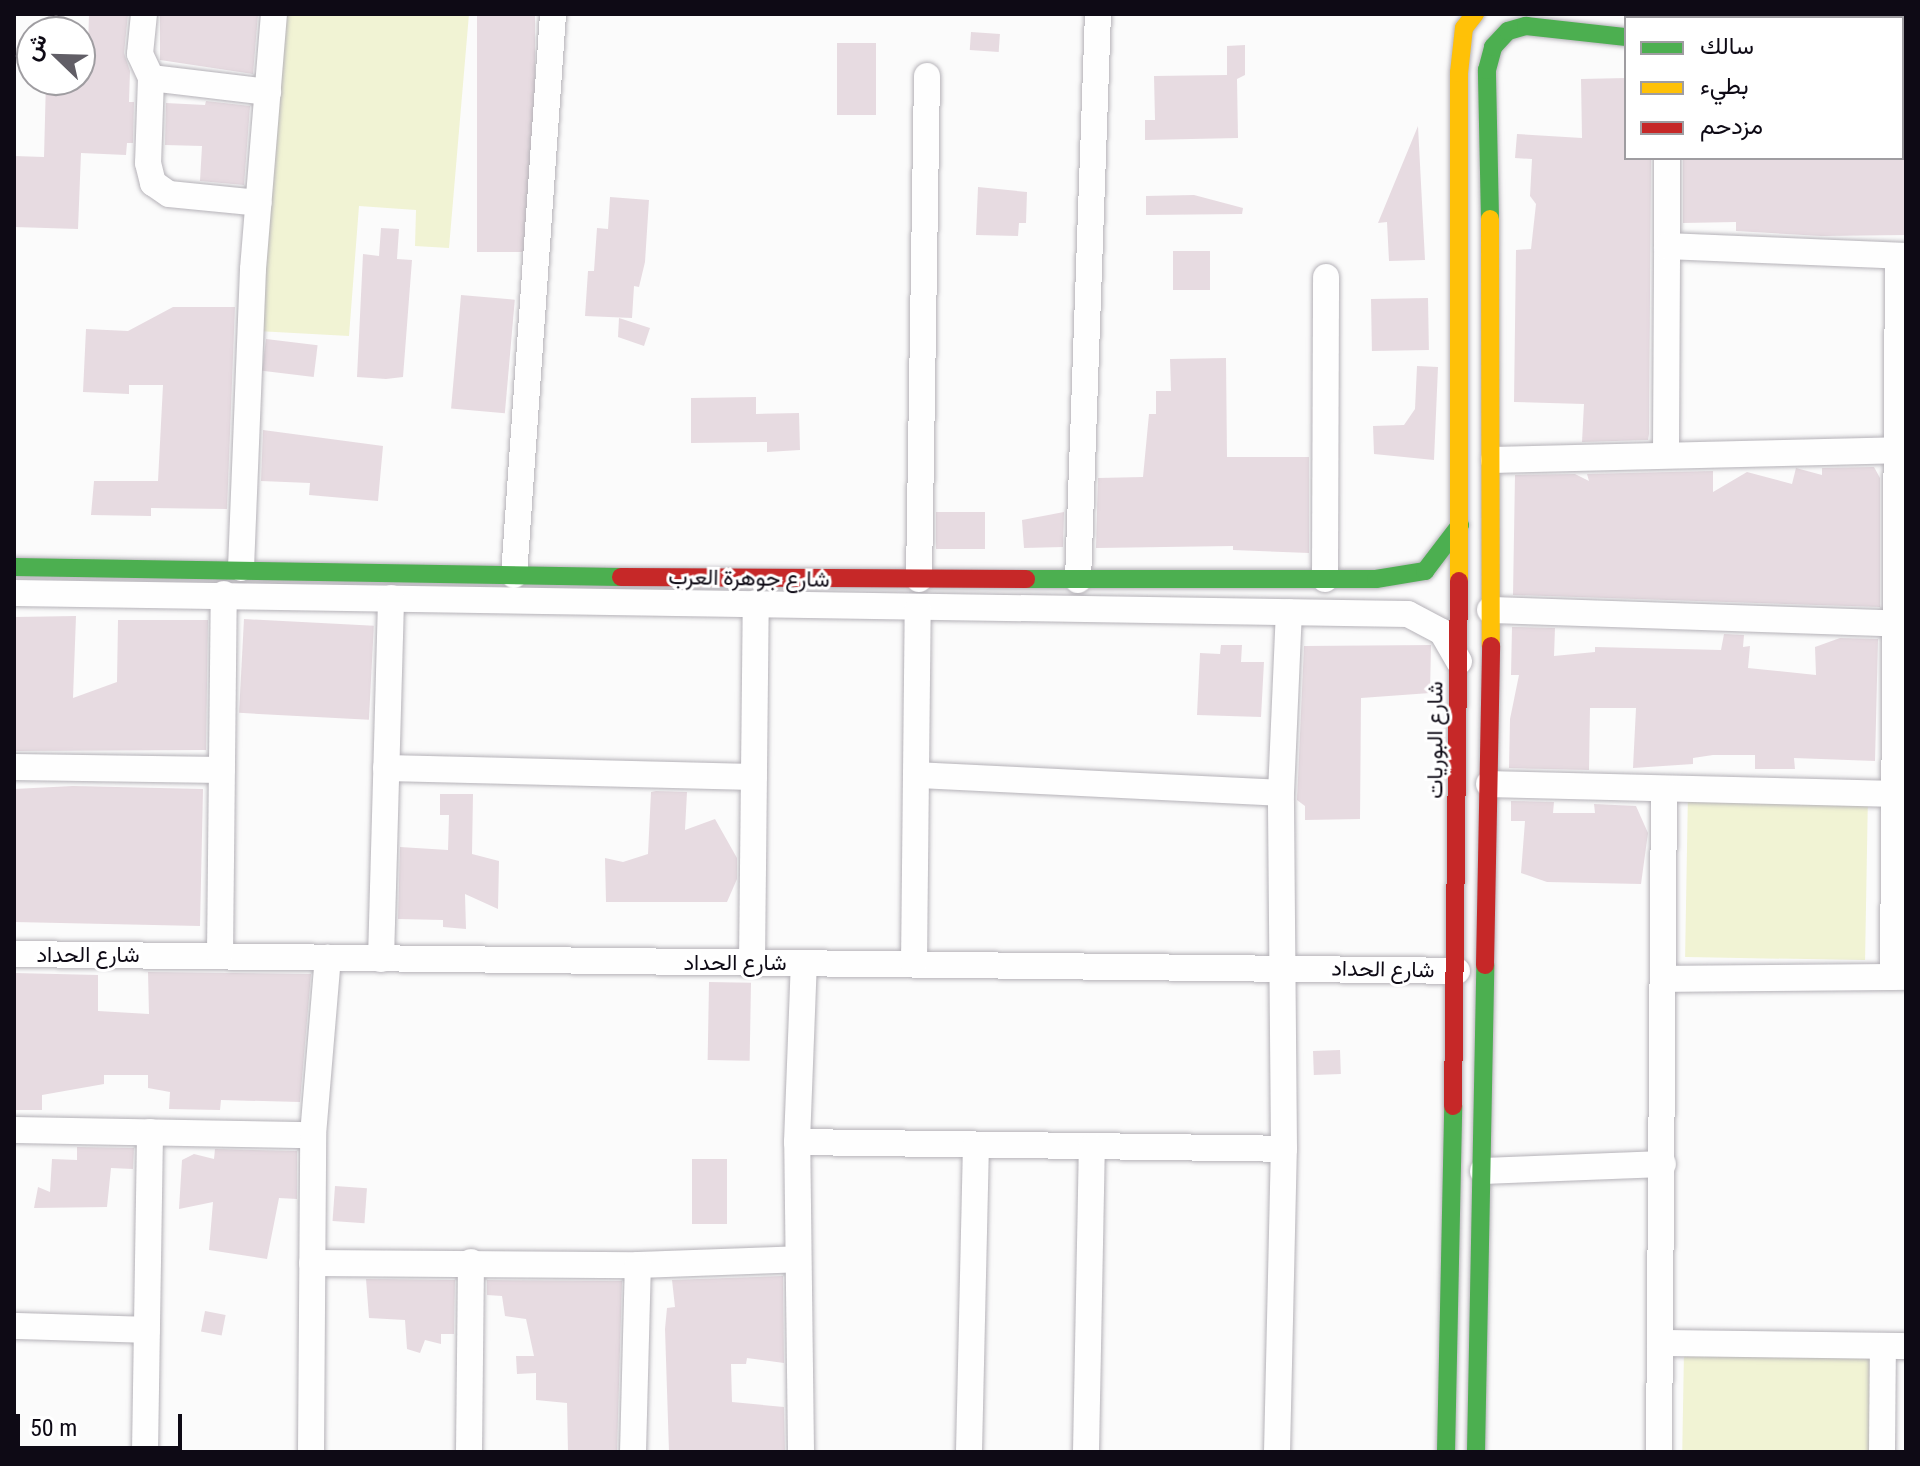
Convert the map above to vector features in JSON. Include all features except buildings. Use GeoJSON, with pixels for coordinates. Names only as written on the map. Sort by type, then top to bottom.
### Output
{"type":"FeatureCollection","features":[{"type":"Feature","properties":{"kind":"street"},"geometry":{"type":"LineString","coordinates":[[144,14],[140,54],[151,78],[148,163],[153,183],[169,194],[259,203]]}},
{"type":"Feature","properties":{"kind":"street"},"geometry":{"type":"LineString","coordinates":[[241,568],[259,203],[274,14]]}},
{"type":"Feature","properties":{"kind":"street"},"geometry":{"type":"LineString","coordinates":[[514,575],[553,14]]}},
{"type":"Feature","properties":{"kind":"street"},"geometry":{"type":"LineString","coordinates":[[1078,580],[1098,14]]}},
{"type":"Feature","properties":{"kind":"street","name":"شارع البوريات"},"geometry":{"type":"LineString","coordinates":[[1446,1452],[1457,971],[1459,73],[1470,21]]}},
{"type":"Feature","properties":{"kind":"street"},"geometry":{"type":"LineString","coordinates":[[1476,1452],[1494,460],[1487,70],[1493,47],[1508,31],[1526,26],[1624,37]]}},
{"type":"Feature","properties":{"kind":"street"},"geometry":{"type":"LineString","coordinates":[[919,579],[927,76]]}},
{"type":"Feature","properties":{"kind":"street"},"geometry":{"type":"LineString","coordinates":[[151,78],[268,92]]}},
{"type":"Feature","properties":{"kind":"street"},"geometry":{"type":"LineString","coordinates":[[1666,452],[1667,160]]}},
{"type":"Feature","properties":{"kind":"street"},"geometry":{"type":"LineString","coordinates":[[1459,217],[1476,221],[1490,212]]}},
{"type":"Feature","properties":{"kind":"street"},"geometry":{"type":"LineString","coordinates":[[1665,979],[1900,977],[1895,450],[1902,256],[1667,246]]}},
{"type":"Feature","properties":{"kind":"street"},"geometry":{"type":"LineString","coordinates":[[1460,286],[1474,273],[1491,281]]}},
{"type":"Feature","properties":{"kind":"street"},"geometry":{"type":"LineString","coordinates":[[1325,579],[1326,277]]}},
{"type":"Feature","properties":{"kind":"street"},"geometry":{"type":"LineString","coordinates":[[1494,460],[1666,452],[1895,450]]}},
{"type":"Feature","properties":{"kind":"street","name":"شارع جوهرة العرب"},"geometry":{"type":"LineString","coordinates":[[14,567],[919,579],[1409,577],[1438,559],[1460,525]]}},
{"type":"Feature","properties":{"kind":"street","name":"شارع جوهرة العرب"},"geometry":{"type":"LineString","coordinates":[[14,593],[1408,614],[1442,632],[1459,661]]}},
{"type":"Feature","properties":{"kind":"street"},"geometry":{"type":"LineString","coordinates":[[220,955],[224,594]]}},
{"type":"Feature","properties":{"kind":"street"},"geometry":{"type":"LineString","coordinates":[[381,959],[391,598]]}},
{"type":"Feature","properties":{"kind":"street"},"geometry":{"type":"LineString","coordinates":[[752,963],[756,603]]}},
{"type":"Feature","properties":{"kind":"street"},"geometry":{"type":"LineString","coordinates":[[914,964],[918,609]]}},
{"type":"Feature","properties":{"kind":"street"},"geometry":{"type":"LineString","coordinates":[[1490,610],[1899,624]]}},
{"type":"Feature","properties":{"kind":"street"},"geometry":{"type":"LineString","coordinates":[[1277,1452],[1284,1149],[1285,967],[1281,793],[1289,612]]}},
{"type":"Feature","properties":{"kind":"street"},"geometry":{"type":"LineString","coordinates":[[14,767],[222,770]]}},
{"type":"Feature","properties":{"kind":"street"},"geometry":{"type":"LineString","coordinates":[[386,768],[754,777]]}},
{"type":"Feature","properties":{"kind":"street"},"geometry":{"type":"LineString","coordinates":[[917,775],[1281,793]]}},
{"type":"Feature","properties":{"kind":"street"},"geometry":{"type":"LineString","coordinates":[[1489,784],[1664,792],[1896,794]]}},
{"type":"Feature","properties":{"kind":"street"},"geometry":{"type":"LineString","coordinates":[[1659,1452],[1665,979],[1664,792]]}},
{"type":"Feature","properties":{"kind":"street","name":"شارع الحداد"},"geometry":{"type":"LineString","coordinates":[[14,954],[1457,971]]}},
{"type":"Feature","properties":{"kind":"street"},"geometry":{"type":"LineString","coordinates":[[311,1452],[313,1135],[328,958]]}},
{"type":"Feature","properties":{"kind":"street"},"geometry":{"type":"LineString","coordinates":[[801,1452],[797,1142],[804,963]]}},
{"type":"Feature","properties":{"kind":"street"},"geometry":{"type":"LineString","coordinates":[[14,1130],[313,1135]]}},
{"type":"Feature","properties":{"kind":"street"},"geometry":{"type":"LineString","coordinates":[[145,1452],[150,1132]]}},
{"type":"Feature","properties":{"kind":"street"},"geometry":{"type":"LineString","coordinates":[[797,1142],[1284,1149]]}},
{"type":"Feature","properties":{"kind":"street"},"geometry":{"type":"LineString","coordinates":[[969,1452],[976,1145]]}},
{"type":"Feature","properties":{"kind":"street"},"geometry":{"type":"LineString","coordinates":[[1086,1452],[1092,1147]]}},
{"type":"Feature","properties":{"kind":"street"},"geometry":{"type":"LineString","coordinates":[[1453,1172],[1469,1177],[1483,1171],[1663,1164]]}},
{"type":"Feature","properties":{"kind":"street"},"geometry":{"type":"LineString","coordinates":[[1452,1232],[1467,1226],[1482,1231]]}},
{"type":"Feature","properties":{"kind":"street"},"geometry":{"type":"LineString","coordinates":[[312,1263],[638,1265],[798,1259]]}},
{"type":"Feature","properties":{"kind":"street"},"geometry":{"type":"LineString","coordinates":[[469,1452],[471,1262]]}},
{"type":"Feature","properties":{"kind":"street"},"geometry":{"type":"LineString","coordinates":[[633,1452],[638,1265]]}},
{"type":"Feature","properties":{"kind":"street"},"geometry":{"type":"LineString","coordinates":[[14,1326],[147,1330]]}},
{"type":"Feature","properties":{"kind":"street"},"geometry":{"type":"LineString","coordinates":[[1660,1343],[1894,1346],[1882,1452]]}},
{"type":"Feature","properties":{"kind":"green space"},"geometry":{"type":"Polygon","coordinates":[[[283,14],[469,14],[449,248],[415,246],[416,210],[359,206],[349,336],[257,331],[283,14]]]}},
{"type":"Feature","properties":{"kind":"green space"},"geometry":{"type":"Polygon","coordinates":[[[1688,791],[1868,794],[1865,960],[1685,957],[1688,791]]]}},
{"type":"Feature","properties":{"kind":"green space"},"geometry":{"type":"Polygon","coordinates":[[[1684,1351],[1872,1354],[1870,1452],[1682,1452],[1684,1351]]]}},
{"type":"Feature","properties":{"kind":"traffic: fast"},"geometry":{"type":"LineString","coordinates":[[1781,14],[1795,16]]}},
{"type":"Feature","properties":{"kind":"traffic: fast"},"geometry":{"type":"LineString","coordinates":[[1490,219],[1487,70],[1493,47],[1508,31],[1526,26],[1624,37]]}},
{"type":"Feature","properties":{"kind":"traffic: fast"},"geometry":{"type":"LineString","coordinates":[[1026,579],[1376,579],[1425,571],[1460,525]]}},
{"type":"Feature","properties":{"kind":"traffic: fast"},"geometry":{"type":"LineString","coordinates":[[14,567],[621,577]]}},
{"type":"Feature","properties":{"kind":"traffic: fast"},"geometry":{"type":"LineString","coordinates":[[1476,1452],[1485,965]]}},
{"type":"Feature","properties":{"kind":"traffic: fast"},"geometry":{"type":"LineString","coordinates":[[1446,1452],[1453,1106]]}},
{"type":"Feature","properties":{"kind":"traffic: slow"},"geometry":{"type":"LineString","coordinates":[[1459,581],[1459,73],[1464,28],[1475,14]]}},
{"type":"Feature","properties":{"kind":"traffic: slow"},"geometry":{"type":"LineString","coordinates":[[1490,219],[1491,646]]}},
{"type":"Feature","properties":{"kind":"traffic: jam"},"geometry":{"type":"LineString","coordinates":[[621,577],[1026,579]]}},
{"type":"Feature","properties":{"kind":"traffic: jam"},"geometry":{"type":"LineString","coordinates":[[1453,1106],[1459,581]]}},
{"type":"Feature","properties":{"kind":"traffic: jam"},"geometry":{"type":"LineString","coordinates":[[1485,965],[1491,646]]}}]}
